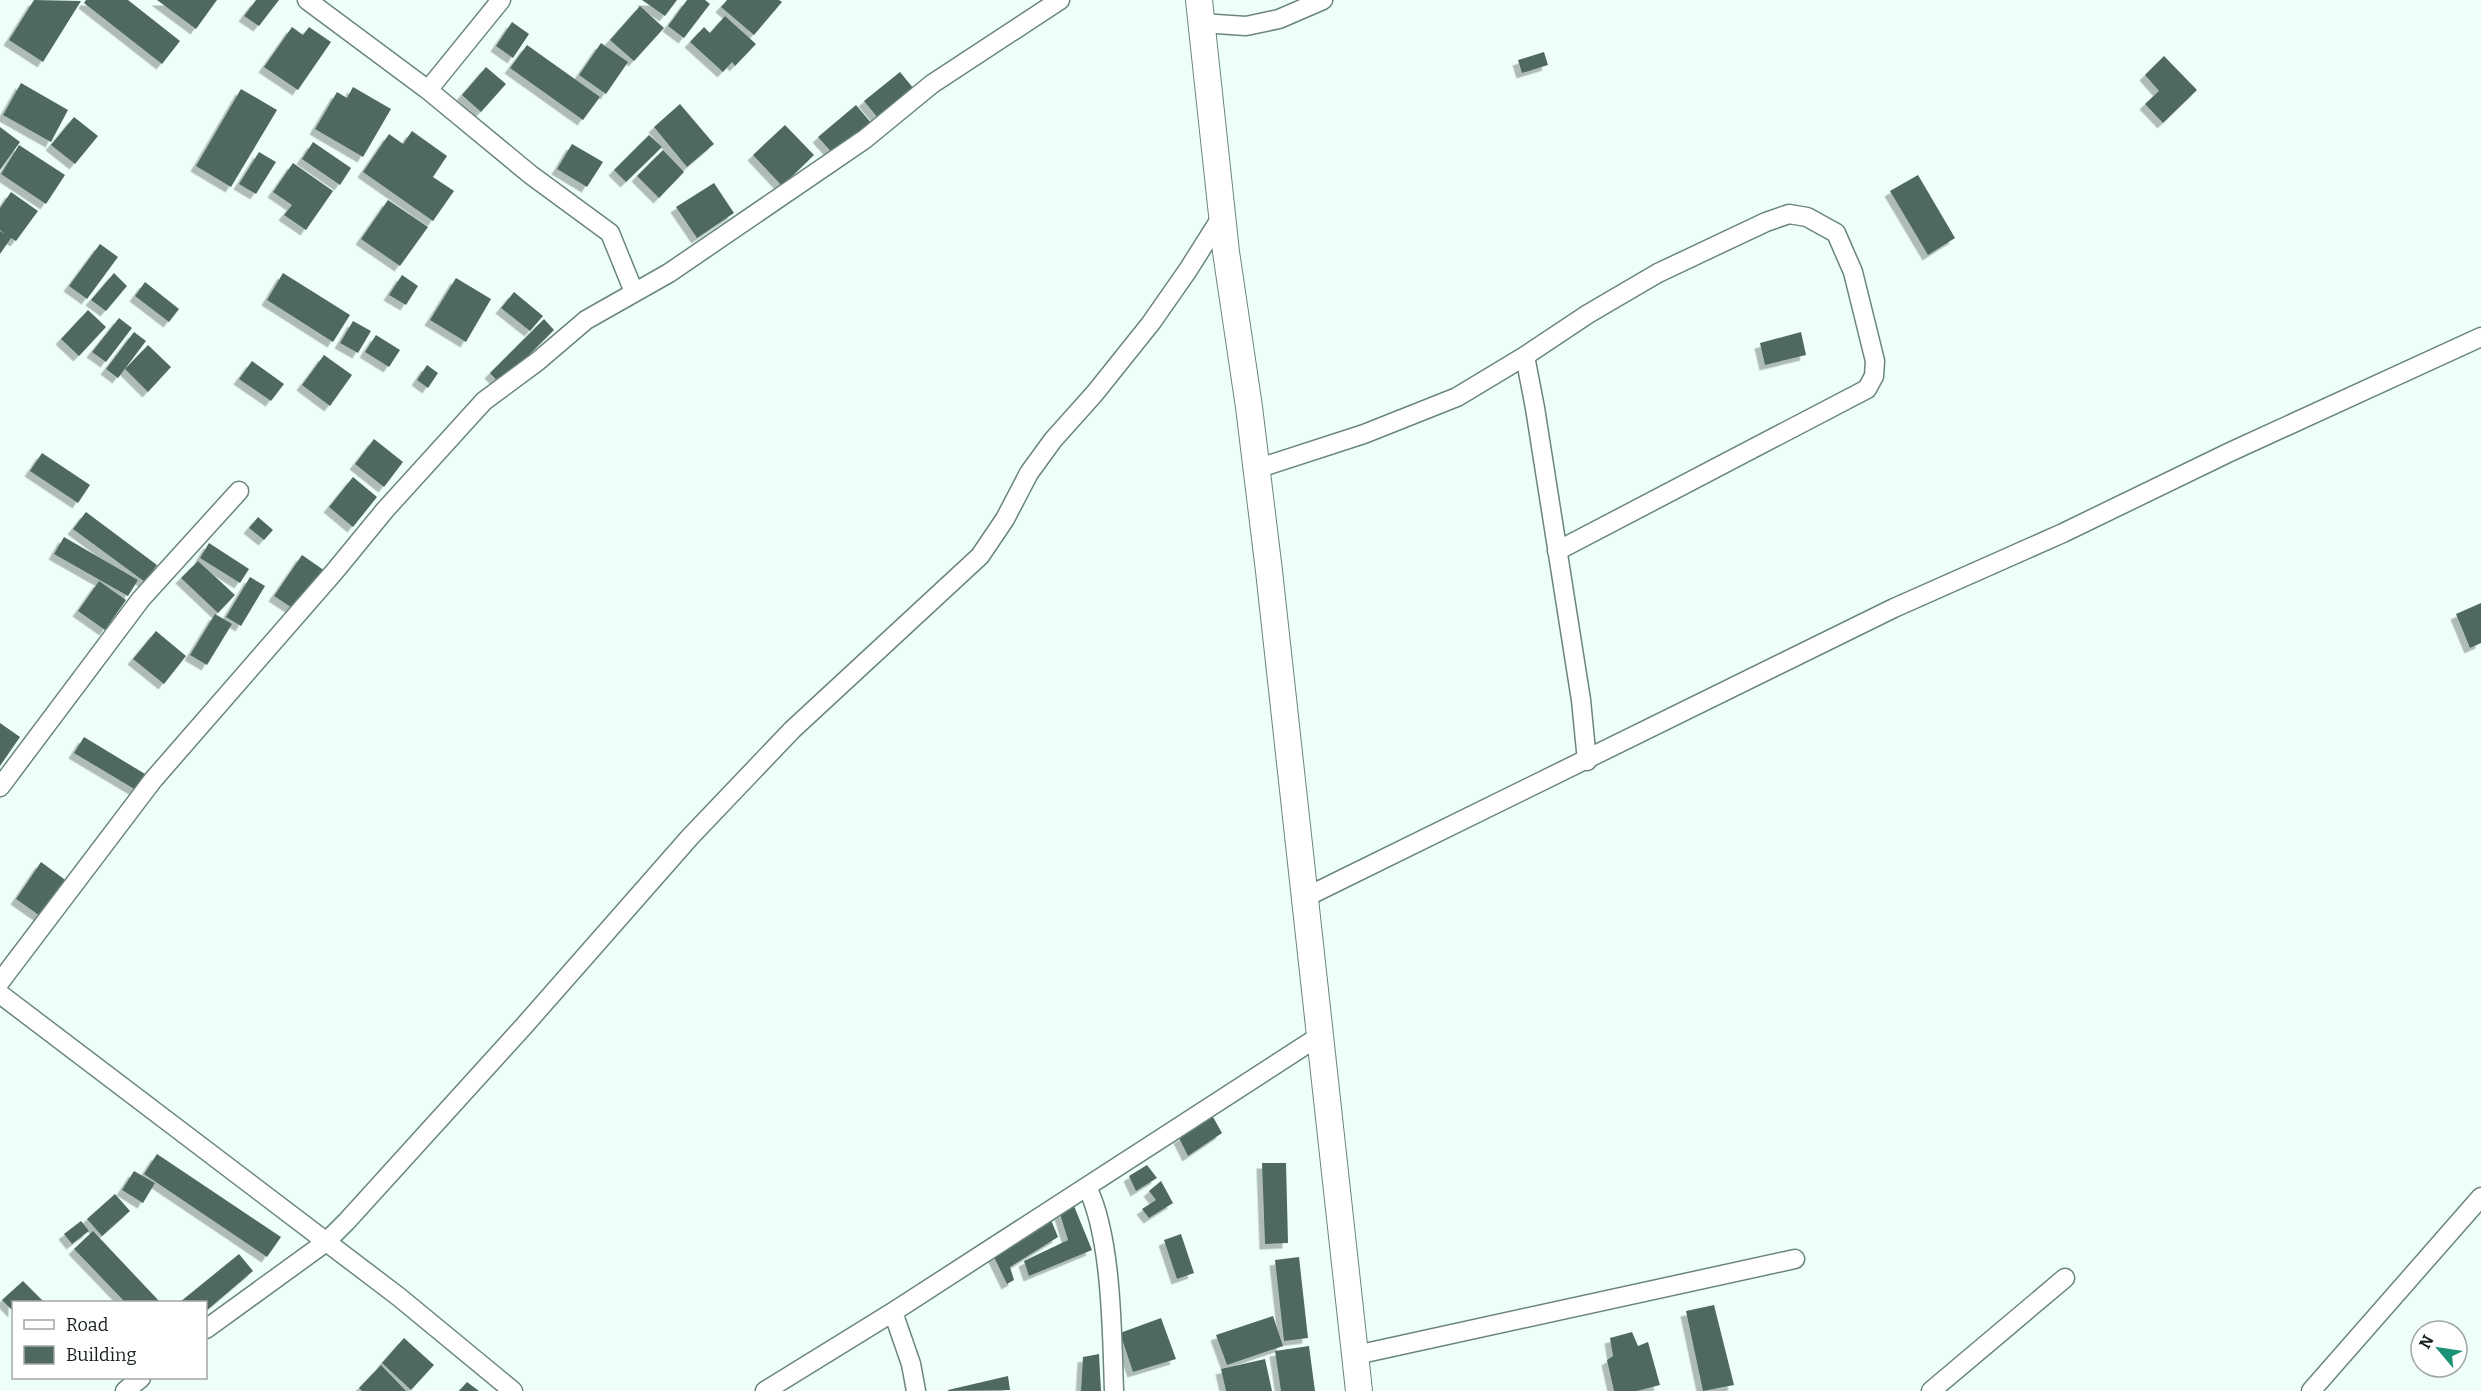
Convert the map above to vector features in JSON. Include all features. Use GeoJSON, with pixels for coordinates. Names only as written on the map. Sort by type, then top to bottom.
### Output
{"type":"FeatureCollection","features":[{"type":"Feature","properties":{"kind":"street"},"geometry":{"type":"LineString","coordinates":[[307,0],[428,90],[531,175],[610,233],[634,292]]}},
{"type":"Feature","properties":{"kind":"street"},"geometry":{"type":"LineString","coordinates":[[428,90],[501,0]]}},
{"type":"Feature","properties":{"kind":"street"},"geometry":{"type":"LineString","coordinates":[[0,982],[153,780],[336,571],[385,510],[484,401],[538,361],[586,320],[669,273],[865,139],[932,84],[1060,0]]}},
{"type":"Feature","properties":{"kind":"street"},"geometry":{"type":"LineString","coordinates":[[1323,0],[1279,19],[1246,26],[1200,12],[1222,216],[1256,469],[1359,1391]]}},
{"type":"Feature","properties":{"kind":"street"},"geometry":{"type":"LineString","coordinates":[[1256,469],[1364,434],[1457,397],[1588,314],[1658,273],[1766,222],[1789,214],[1807,217],[1836,233],[1853,273],[1875,361],[1874,376],[1867,389],[1557,550]]}},
{"type":"Feature","properties":{"kind":"street"},"geometry":{"type":"LineString","coordinates":[[207,1328],[326,1242],[508,1043],[690,837],[792,730],[980,556],[1005,519],[1035,465],[1053,440],[1095,393],[1151,323],[1222,216]]}},
{"type":"Feature","properties":{"kind":"street"},"geometry":{"type":"LineString","coordinates":[[1304,898],[1587,761],[1894,608],[2063,533],[2230,452],[2481,337]]}},
{"type":"Feature","properties":{"kind":"street"},"geometry":{"type":"LineString","coordinates":[[1525,356],[1581,699],[1587,761]]}},
{"type":"Feature","properties":{"kind":"street"},"geometry":{"type":"LineString","coordinates":[[0,787],[141,599],[239,491]]}},
{"type":"Feature","properties":{"kind":"street"},"geometry":{"type":"LineString","coordinates":[[0,994],[399,1297],[513,1391]]}},
{"type":"Feature","properties":{"kind":"street"},"geometry":{"type":"LineString","coordinates":[[765,1391],[893,1312],[1321,1035]]}},
{"type":"Feature","properties":{"kind":"street"},"geometry":{"type":"LineString","coordinates":[[1087,1187],[1094,1202],[1103,1239],[1114,1391]]}},
{"type":"Feature","properties":{"kind":"street"},"geometry":{"type":"LineString","coordinates":[[2311,1391],[2481,1197]]}},
{"type":"Feature","properties":{"kind":"street"},"geometry":{"type":"LineString","coordinates":[[1356,1355],[1795,1259]]}},
{"type":"Feature","properties":{"kind":"street"},"geometry":{"type":"LineString","coordinates":[[1931,1391],[2065,1278]]}},
{"type":"Feature","properties":{"kind":"street"},"geometry":{"type":"LineString","coordinates":[[893,1312],[911,1364],[915,1391]]}},
{"type":"Feature","properties":{"kind":"street"},"geometry":{"type":"LineString","coordinates":[[125,1391],[139,1379]]}},
{"type":"Feature","properties":{"kind":"building"},"geometry":{"type":"Polygon","coordinates":[[[34,0],[81,1],[43,62],[9,40],[34,0]]]}},
{"type":"Feature","properties":{"kind":"building"},"geometry":{"type":"Polygon","coordinates":[[[86,0],[128,0],[180,41],[162,64],[84,3],[86,0]]]}},
{"type":"Feature","properties":{"kind":"building"},"geometry":{"type":"Polygon","coordinates":[[[157,0],[217,0],[196,29],[157,0]]]}},
{"type":"Feature","properties":{"kind":"building"},"geometry":{"type":"Polygon","coordinates":[[[256,0],[279,0],[259,26],[244,16],[256,0]]]}},
{"type":"Feature","properties":{"kind":"building"},"geometry":{"type":"Polygon","coordinates":[[[642,0],[677,0],[665,16],[642,0]]]}},
{"type":"Feature","properties":{"kind":"building"},"geometry":{"type":"Polygon","coordinates":[[[687,0],[705,0],[710,4],[684,38],[668,26],[687,0]]]}},
{"type":"Feature","properties":{"kind":"building"},"geometry":{"type":"Polygon","coordinates":[[[727,0],[779,0],[782,2],[754,35],[721,7],[727,0]]]}},
{"type":"Feature","properties":{"kind":"building"},"geometry":{"type":"Polygon","coordinates":[[[640,6],[664,28],[634,61],[610,40],[640,6]]]}},
{"type":"Feature","properties":{"kind":"building"},"geometry":{"type":"Polygon","coordinates":[[[725,16],[756,44],[735,66],[732,62],[723,72],[690,42],[704,27],[710,33],[725,16]]]}},
{"type":"Feature","properties":{"kind":"building"},"geometry":{"type":"Polygon","coordinates":[[[512,22],[529,34],[513,58],[496,46],[512,22]]]}},
{"type":"Feature","properties":{"kind":"building"},"geometry":{"type":"Polygon","coordinates":[[[292,27],[303,35],[309,27],[331,42],[298,90],[264,67],[292,27]]]}},
{"type":"Feature","properties":{"kind":"building"},"geometry":{"type":"Polygon","coordinates":[[[601,43],[628,62],[606,94],[579,75],[601,43]]]}},
{"type":"Feature","properties":{"kind":"building"},"geometry":{"type":"Polygon","coordinates":[[[527,45],[600,97],[583,120],[510,68],[527,45]]]}},
{"type":"Feature","properties":{"kind":"building"},"geometry":{"type":"Polygon","coordinates":[[[1544,52],[1548,65],[1522,73],[1518,60],[1544,52]]]}},
{"type":"Feature","properties":{"kind":"building"},"geometry":{"type":"Polygon","coordinates":[[[2164,56],[2197,90],[2163,123],[2145,104],[2159,91],[2145,75],[2164,56]]]}},
{"type":"Feature","properties":{"kind":"building"},"geometry":{"type":"Polygon","coordinates":[[[486,67],[506,84],[481,112],[462,95],[486,67]]]}},
{"type":"Feature","properties":{"kind":"building"},"geometry":{"type":"Polygon","coordinates":[[[900,72],[914,89],[878,118],[864,101],[900,72]]]}},
{"type":"Feature","properties":{"kind":"building"},"geometry":{"type":"Polygon","coordinates":[[[21,83],[68,110],[51,142],[3,115],[21,83]]]}},
{"type":"Feature","properties":{"kind":"building"},"geometry":{"type":"Polygon","coordinates":[[[353,87],[391,109],[363,157],[315,129],[337,92],[347,98],[353,87]]]}},
{"type":"Feature","properties":{"kind":"building"},"geometry":{"type":"Polygon","coordinates":[[[241,89],[277,110],[231,187],[196,166],[241,89]]]}},
{"type":"Feature","properties":{"kind":"building"},"geometry":{"type":"Polygon","coordinates":[[[680,104],[714,144],[687,167],[654,127],[680,104]]]}},
{"type":"Feature","properties":{"kind":"building"},"geometry":{"type":"Polygon","coordinates":[[[856,105],[872,124],[834,155],[818,137],[856,105]]]}},
{"type":"Feature","properties":{"kind":"building"},"geometry":{"type":"Polygon","coordinates":[[[74,117],[98,136],[75,164],[51,145],[74,117]]]}},
{"type":"Feature","properties":{"kind":"building"},"geometry":{"type":"Polygon","coordinates":[[[785,125],[814,155],[782,186],[753,155],[785,125]]]}},
{"type":"Feature","properties":{"kind":"building"},"geometry":{"type":"Polygon","coordinates":[[[0,127],[20,142],[0,170],[0,127]]]}},
{"type":"Feature","properties":{"kind":"building"},"geometry":{"type":"Polygon","coordinates":[[[412,131],[447,156],[433,177],[454,191],[433,221],[363,172],[389,134],[403,144],[412,131]]]}},
{"type":"Feature","properties":{"kind":"building"},"geometry":{"type":"Polygon","coordinates":[[[649,135],[662,147],[626,182],[614,170],[649,135]]]}},
{"type":"Feature","properties":{"kind":"building"},"geometry":{"type":"Polygon","coordinates":[[[313,142],[351,168],[340,185],[302,159],[313,142]]]}},
{"type":"Feature","properties":{"kind":"building"},"geometry":{"type":"Polygon","coordinates":[[[572,144],[603,162],[587,187],[557,169],[572,144]]]}},
{"type":"Feature","properties":{"kind":"building"},"geometry":{"type":"Polygon","coordinates":[[[19,145],[65,175],[46,204],[1,174],[19,145]]]}},
{"type":"Feature","properties":{"kind":"building"},"geometry":{"type":"Polygon","coordinates":[[[663,150],[684,172],[659,198],[637,176],[663,150]]]}},
{"type":"Feature","properties":{"kind":"building"},"geometry":{"type":"Polygon","coordinates":[[[259,152],[276,162],[256,194],[239,184],[259,152]]]}},
{"type":"Feature","properties":{"kind":"building"},"geometry":{"type":"Polygon","coordinates":[[[293,163],[333,191],[306,230],[284,215],[292,205],[273,192],[293,163]]]}},
{"type":"Feature","properties":{"kind":"building"},"geometry":{"type":"Polygon","coordinates":[[[1918,175],[1955,238],[1928,255],[1890,191],[1918,175]]]}},
{"type":"Feature","properties":{"kind":"building"},"geometry":{"type":"Polygon","coordinates":[[[714,183],[734,213],[697,238],[676,207],[714,183]]]}},
{"type":"Feature","properties":{"kind":"building"},"geometry":{"type":"Polygon","coordinates":[[[11,192],[38,211],[16,241],[11,238],[0,254],[0,231],[5,234],[0,230],[0,208],[11,192]]]}},
{"type":"Feature","properties":{"kind":"building"},"geometry":{"type":"Polygon","coordinates":[[[388,200],[428,227],[400,266],[361,239],[388,200]]]}},
{"type":"Feature","properties":{"kind":"building"},"geometry":{"type":"Polygon","coordinates":[[[100,244],[118,257],[87,299],[69,286],[100,244]]]}},
{"type":"Feature","properties":{"kind":"building"},"geometry":{"type":"Polygon","coordinates":[[[114,273],[127,286],[106,311],[91,300],[114,273]]]}},
{"type":"Feature","properties":{"kind":"building"},"geometry":{"type":"Polygon","coordinates":[[[283,273],[350,315],[333,342],[267,300],[283,273]]]}},
{"type":"Feature","properties":{"kind":"building"},"geometry":{"type":"Polygon","coordinates":[[[402,275],[418,286],[406,305],[389,295],[402,275]]]}},
{"type":"Feature","properties":{"kind":"building"},"geometry":{"type":"Polygon","coordinates":[[[456,278],[491,299],[466,342],[430,320],[456,278]]]}},
{"type":"Feature","properties":{"kind":"building"},"geometry":{"type":"Polygon","coordinates":[[[145,282],[179,309],[169,322],[135,296],[145,282]]]}},
{"type":"Feature","properties":{"kind":"building"},"geometry":{"type":"Polygon","coordinates":[[[514,292],[543,316],[530,331],[501,308],[514,292]]]}},
{"type":"Feature","properties":{"kind":"building"},"geometry":{"type":"Polygon","coordinates":[[[88,310],[106,327],[79,356],[61,339],[88,310]]]}},
{"type":"Feature","properties":{"kind":"building"},"geometry":{"type":"Polygon","coordinates":[[[119,318],[132,328],[106,362],[92,352],[119,318]]]}},
{"type":"Feature","properties":{"kind":"building"},"geometry":{"type":"Polygon","coordinates":[[[544,319],[554,330],[500,384],[490,373],[544,319]]]}},
{"type":"Feature","properties":{"kind":"building"},"geometry":{"type":"Polygon","coordinates":[[[353,321],[371,331],[358,353],[340,343],[353,321]]]}},
{"type":"Feature","properties":{"kind":"building"},"geometry":{"type":"Polygon","coordinates":[[[134,332],[146,341],[118,378],[106,369],[134,332]]]}},
{"type":"Feature","properties":{"kind":"building"},"geometry":{"type":"Polygon","coordinates":[[[1801,332],[1806,355],[1765,365],[1760,343],[1801,332]]]}},
{"type":"Feature","properties":{"kind":"building"},"geometry":{"type":"Polygon","coordinates":[[[376,335],[400,350],[389,367],[365,352],[376,335]]]}},
{"type":"Feature","properties":{"kind":"building"},"geometry":{"type":"Polygon","coordinates":[[[148,345],[171,367],[148,392],[125,369],[148,345]]]}},
{"type":"Feature","properties":{"kind":"building"},"geometry":{"type":"Polygon","coordinates":[[[324,355],[352,375],[330,406],[302,385],[324,355]]]}},
{"type":"Feature","properties":{"kind":"building"},"geometry":{"type":"Polygon","coordinates":[[[252,361],[284,384],[271,401],[239,379],[252,361]]]}},
{"type":"Feature","properties":{"kind":"building"},"geometry":{"type":"Polygon","coordinates":[[[427,365],[438,373],[428,388],[417,380],[427,365]]]}},
{"type":"Feature","properties":{"kind":"building"},"geometry":{"type":"Polygon","coordinates":[[[374,439],[403,462],[384,487],[355,464],[374,439]]]}},
{"type":"Feature","properties":{"kind":"building"},"geometry":{"type":"Polygon","coordinates":[[[42,453],[90,485],[78,503],[30,471],[42,453]]]}},
{"type":"Feature","properties":{"kind":"building"},"geometry":{"type":"Polygon","coordinates":[[[353,477],[377,497],[353,527],[329,507],[353,477]]]}},
{"type":"Feature","properties":{"kind":"building"},"geometry":{"type":"Polygon","coordinates":[[[86,512],[157,565],[145,582],[73,529],[86,512]]]}},
{"type":"Feature","properties":{"kind":"building"},"geometry":{"type":"Polygon","coordinates":[[[258,517],[273,530],[264,540],[249,528],[258,517]]]}},
{"type":"Feature","properties":{"kind":"building"},"geometry":{"type":"Polygon","coordinates":[[[64,537],[138,580],[128,596],[54,554],[64,537]]]}},
{"type":"Feature","properties":{"kind":"building"},"geometry":{"type":"Polygon","coordinates":[[[209,543],[249,569],[240,583],[200,558],[209,543]]]}},
{"type":"Feature","properties":{"kind":"building"},"geometry":{"type":"Polygon","coordinates":[[[302,555],[325,571],[297,611],[274,596],[302,555]]]}},
{"type":"Feature","properties":{"kind":"building"},"geometry":{"type":"Polygon","coordinates":[[[198,561],[235,595],[218,613],[181,578],[198,561]]]}},
{"type":"Feature","properties":{"kind":"building"},"geometry":{"type":"Polygon","coordinates":[[[250,577],[265,586],[241,626],[226,617],[250,577]]]}},
{"type":"Feature","properties":{"kind":"building"},"geometry":{"type":"Polygon","coordinates":[[[99,581],[126,600],[105,630],[78,611],[99,581]]]}},
{"type":"Feature","properties":{"kind":"building"},"geometry":{"type":"Polygon","coordinates":[[[2481,603],[2481,643],[2470,648],[2456,614],[2481,603]]]}},
{"type":"Feature","properties":{"kind":"building"},"geometry":{"type":"Polygon","coordinates":[[[215,614],[232,624],[207,665],[190,655],[215,614]]]}},
{"type":"Feature","properties":{"kind":"building"},"geometry":{"type":"Polygon","coordinates":[[[156,631],[186,656],[164,684],[133,659],[156,631]]]}},
{"type":"Feature","properties":{"kind":"building"},"geometry":{"type":"Polygon","coordinates":[[[0,723],[20,737],[0,766],[0,723]]]}},
{"type":"Feature","properties":{"kind":"building"},"geometry":{"type":"Polygon","coordinates":[[[84,737],[150,777],[141,793],[74,753],[84,737]]]}},
{"type":"Feature","properties":{"kind":"building"},"geometry":{"type":"Polygon","coordinates":[[[41,862],[68,882],[43,918],[16,899],[41,862]]]}},
{"type":"Feature","properties":{"kind":"building"},"geometry":{"type":"Polygon","coordinates":[[[1213,1117],[1222,1133],[1188,1156],[1179,1138],[1213,1117]]]}},
{"type":"Feature","properties":{"kind":"building"},"geometry":{"type":"Polygon","coordinates":[[[157,1154],[281,1237],[267,1257],[144,1174],[157,1154]]]}},
{"type":"Feature","properties":{"kind":"building"},"geometry":{"type":"Polygon","coordinates":[[[1262,1163],[1286,1163],[1288,1243],[1265,1244],[1262,1163]]]}},
{"type":"Feature","properties":{"kind":"building"},"geometry":{"type":"Polygon","coordinates":[[[1147,1165],[1157,1178],[1136,1191],[1129,1176],[1147,1165]]]}},
{"type":"Feature","properties":{"kind":"building"},"geometry":{"type":"Polygon","coordinates":[[[134,1171],[155,1183],[143,1203],[122,1190],[134,1171]]]}},
{"type":"Feature","properties":{"kind":"building"},"geometry":{"type":"Polygon","coordinates":[[[1161,1181],[1173,1203],[1149,1218],[1142,1209],[1156,1200],[1149,1191],[1161,1181]]]}},
{"type":"Feature","properties":{"kind":"building"},"geometry":{"type":"Polygon","coordinates":[[[115,1194],[130,1211],[102,1236],[87,1219],[115,1194]]]}},
{"type":"Feature","properties":{"kind":"building"},"geometry":{"type":"Polygon","coordinates":[[[1074,1206],[1092,1250],[1029,1276],[1024,1261],[1068,1240],[1060,1214],[1074,1206]]]}},
{"type":"Feature","properties":{"kind":"building"},"geometry":{"type":"Polygon","coordinates":[[[1051,1220],[1058,1237],[1010,1267],[1014,1280],[1007,1284],[993,1255],[1051,1220]]]}},
{"type":"Feature","properties":{"kind":"building"},"geometry":{"type":"Polygon","coordinates":[[[81,1221],[89,1231],[72,1244],[64,1234],[81,1221]]]}},
{"type":"Feature","properties":{"kind":"building"},"geometry":{"type":"Polygon","coordinates":[[[93,1231],[159,1301],[124,1301],[74,1249],[93,1231]]]}},
{"type":"Feature","properties":{"kind":"building"},"geometry":{"type":"Polygon","coordinates":[[[1181,1234],[1194,1273],[1177,1279],[1164,1240],[1181,1234]]]}},
{"type":"Feature","properties":{"kind":"building"},"geometry":{"type":"Polygon","coordinates":[[[239,1254],[253,1271],[207,1310],[207,1301],[181,1301],[239,1254]]]}},
{"type":"Feature","properties":{"kind":"building"},"geometry":{"type":"Polygon","coordinates":[[[1299,1257],[1308,1338],[1284,1341],[1275,1260],[1299,1257]]]}},
{"type":"Feature","properties":{"kind":"building"},"geometry":{"type":"Polygon","coordinates":[[[23,1281],[43,1301],[12,1301],[12,1310],[2,1300],[23,1281]]]}},
{"type":"Feature","properties":{"kind":"building"},"geometry":{"type":"Polygon","coordinates":[[[1714,1305],[1734,1385],[1703,1391],[1686,1311],[1714,1305]]]}},
{"type":"Feature","properties":{"kind":"building"},"geometry":{"type":"Polygon","coordinates":[[[1273,1316],[1283,1346],[1227,1365],[1216,1335],[1273,1316]]]}},
{"type":"Feature","properties":{"kind":"building"},"geometry":{"type":"Polygon","coordinates":[[[1161,1318],[1176,1359],[1133,1372],[1120,1333],[1161,1318]]]}},
{"type":"Feature","properties":{"kind":"building"},"geometry":{"type":"Polygon","coordinates":[[[1632,1332],[1638,1346],[1648,1342],[1660,1385],[1637,1391],[1614,1391],[1607,1360],[1613,1356],[1610,1338],[1632,1332]]]}},
{"type":"Feature","properties":{"kind":"building"},"geometry":{"type":"Polygon","coordinates":[[[404,1338],[434,1365],[411,1390],[382,1363],[404,1338]]]}},
{"type":"Feature","properties":{"kind":"building"},"geometry":{"type":"Polygon","coordinates":[[[1309,1346],[1315,1391],[1281,1391],[1275,1351],[1309,1346]]]}},
{"type":"Feature","properties":{"kind":"building"},"geometry":{"type":"Polygon","coordinates":[[[1099,1354],[1101,1391],[1081,1391],[1083,1357],[1099,1354]]]}},
{"type":"Feature","properties":{"kind":"building"},"geometry":{"type":"Polygon","coordinates":[[[1265,1359],[1272,1391],[1226,1391],[1221,1369],[1265,1359]]]}},
{"type":"Feature","properties":{"kind":"building"},"geometry":{"type":"Polygon","coordinates":[[[381,1365],[406,1391],[362,1391],[359,1388],[381,1365]]]}},
{"type":"Feature","properties":{"kind":"building"},"geometry":{"type":"Polygon","coordinates":[[[1008,1376],[1010,1390],[948,1391],[948,1390],[1008,1376]]]}},
{"type":"Feature","properties":{"kind":"building"},"geometry":{"type":"Polygon","coordinates":[[[467,1382],[479,1391],[459,1391],[467,1382]]]}}]}
